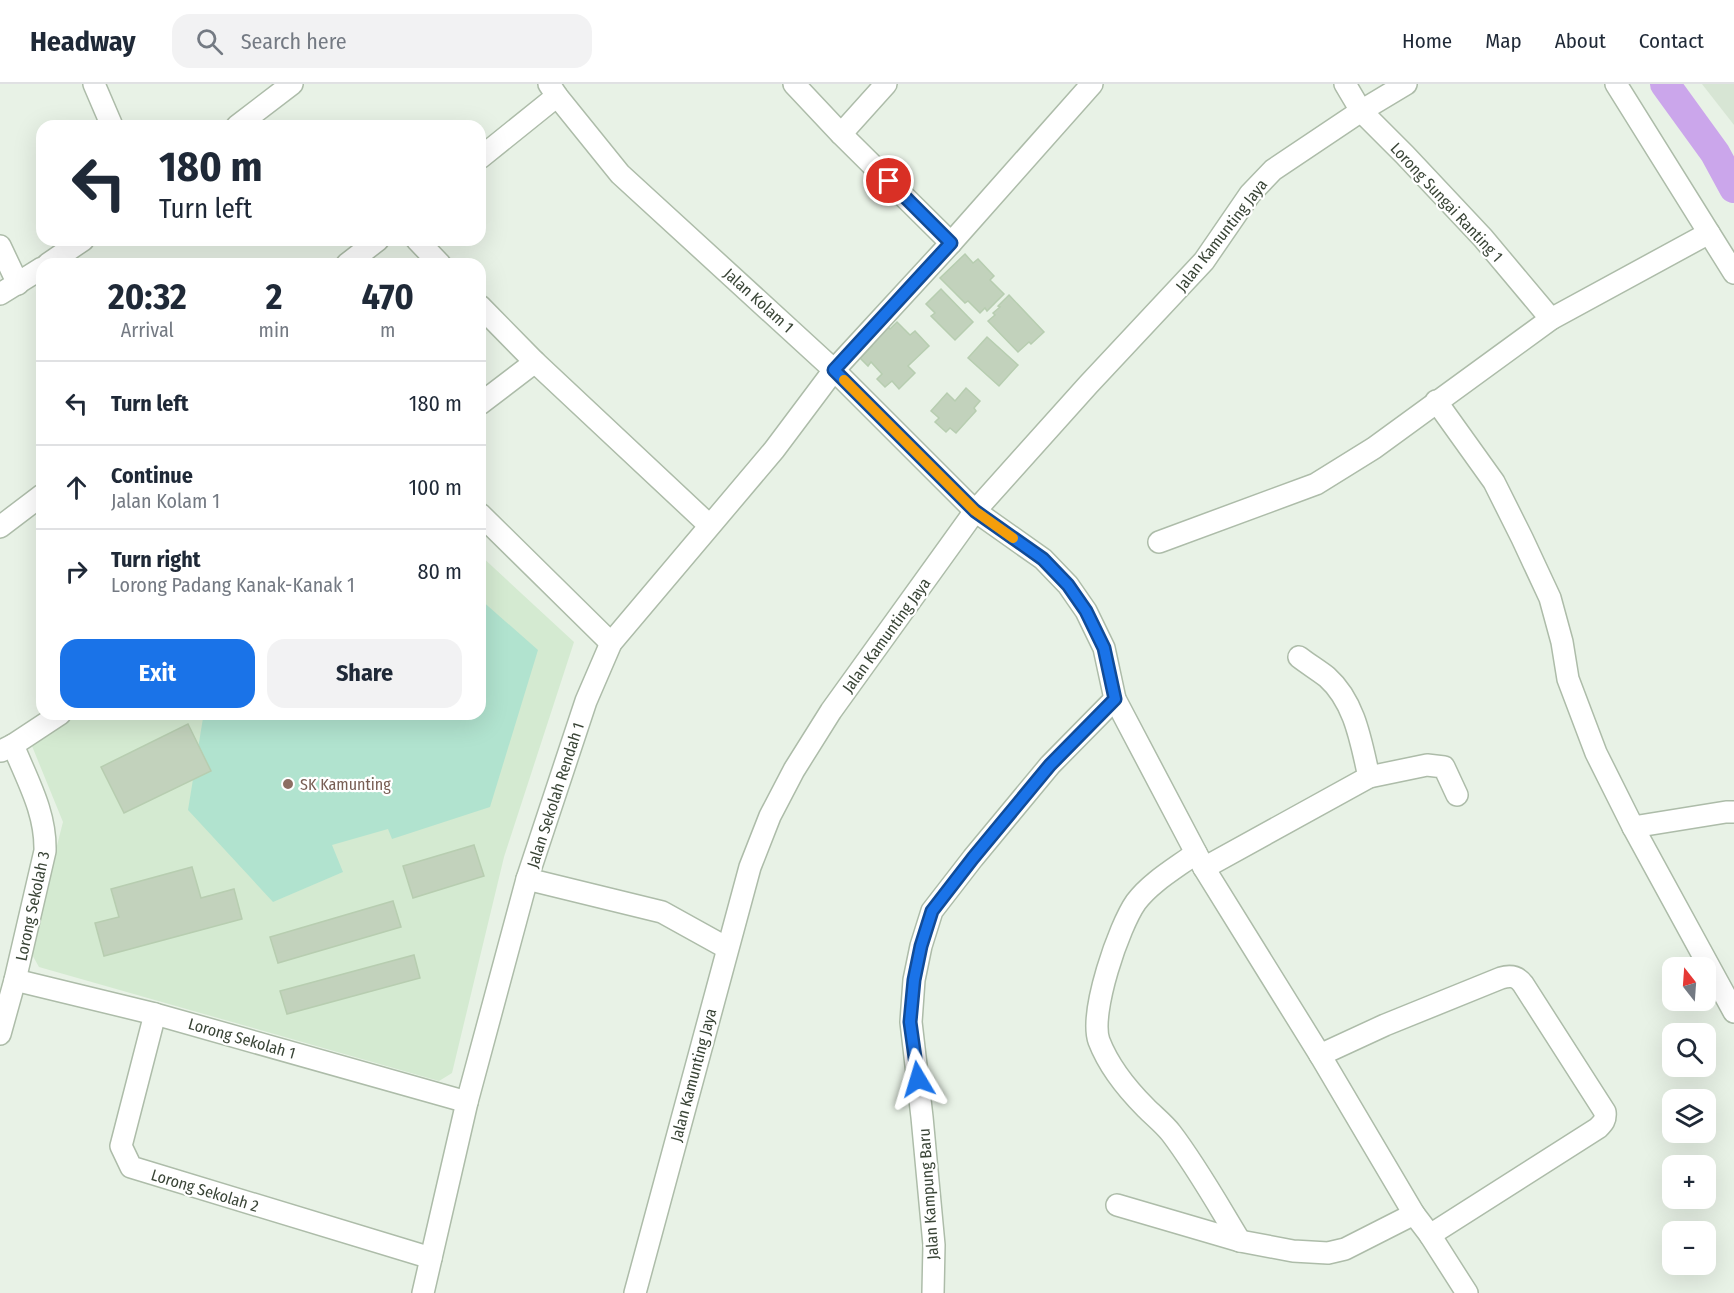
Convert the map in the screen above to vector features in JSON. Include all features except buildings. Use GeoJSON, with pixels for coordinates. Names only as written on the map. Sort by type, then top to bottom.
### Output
{"type":"FeatureCollection","features":[{"type":"Feature","properties":{"kind":"street"},"geometry":{"type":"LineString","coordinates":[[93,84],[109,120]]}},
{"type":"Feature","properties":{"kind":"street"},"geometry":{"type":"LineString","coordinates":[[245,120],[292,84]]}},
{"type":"Feature","properties":{"kind":"street"},"geometry":{"type":"LineString","coordinates":[[794,84],[951,243]]}},
{"type":"Feature","properties":{"kind":"street"},"geometry":{"type":"LineString","coordinates":[[841,134],[885,84]]}},
{"type":"Feature","properties":{"kind":"street","name":"Jalan Sekolah Rendah 1"},"geometry":{"type":"LineString","coordinates":[[423,1293],[467,1102],[527,879],[586,701],[610,643],[774,450],[834,370],[951,243],[1092,84]]}},
{"type":"Feature","properties":{"kind":"street","name":"Lorong Sungai Ranting 1"},"geometry":{"type":"LineString","coordinates":[[1345,84],[1361,111],[1483,238],[1551,320]]}},
{"type":"Feature","properties":{"kind":"street","name":"Jalan Kamunting Jaya"},"geometry":{"type":"LineString","coordinates":[[635,1293],[750,867],[770,816],[794,770],[831,711],[975,511],[1204,261],[1257,186],[1273,170],[1406,84]]}},
{"type":"Feature","properties":{"kind":"street"},"geometry":{"type":"LineString","coordinates":[[1616,84],[1733,271]]}},
{"type":"Feature","properties":{"kind":"street"},"geometry":{"type":"LineString","coordinates":[[486,152],[553,90]]}},
{"type":"Feature","properties":{"kind":"street","name":"Jalan Kolam 1"},"geometry":{"type":"LineString","coordinates":[[553,90],[620,174],[834,370],[975,511],[1043,559],[1068,585],[1086,611],[1104,648],[1115,699],[1200,860],[1320,1055],[1414,1214],[1467,1293]]}},
{"type":"Feature","properties":{"kind":"street"},"geometry":{"type":"LineString","coordinates":[[1159,542],[1316,484],[1374,448],[1551,320],[1709,233]]}},
{"type":"Feature","properties":{"kind":"street"},"geometry":{"type":"LineString","coordinates":[[0,246],[9,289],[36,272]]}},
{"type":"Feature","properties":{"kind":"street"},"geometry":{"type":"LineString","coordinates":[[57,258],[74,246]]}},
{"type":"Feature","properties":{"kind":"street"},"geometry":{"type":"LineString","coordinates":[[355,258],[370,246]]}},
{"type":"Feature","properties":{"kind":"street"},"geometry":{"type":"LineString","coordinates":[[423,246],[434,258]]}},
{"type":"Feature","properties":{"kind":"street"},"geometry":{"type":"LineString","coordinates":[[486,312],[535,362],[709,525]]}},
{"type":"Feature","properties":{"kind":"street"},"geometry":{"type":"LineString","coordinates":[[486,399],[535,362]]}},
{"type":"Feature","properties":{"kind":"street"},"geometry":{"type":"LineString","coordinates":[[1436,401],[1494,482],[1550,598],[1562,642],[1568,679],[1596,753],[1633,827],[1734,1012]]}},
{"type":"Feature","properties":{"kind":"street"},"geometry":{"type":"LineString","coordinates":[[0,527],[36,500]]}},
{"type":"Feature","properties":{"kind":"street"},"geometry":{"type":"LineString","coordinates":[[486,520],[610,643]]}},
{"type":"Feature","properties":{"kind":"street"},"geometry":{"type":"LineString","coordinates":[[1299,657],[1327,677],[1341,693],[1358,728],[1370,777]]}},
{"type":"Feature","properties":{"kind":"street","name":"Jalan Kampung Baru"},"geometry":{"type":"LineString","coordinates":[[933,1293],[934,1245],[910,1022],[914,980],[921,946],[932,911],[973,858],[1050,765],[1115,699]]}},
{"type":"Feature","properties":{"kind":"street"},"geometry":{"type":"LineString","coordinates":[[6,748],[50,720]]}},
{"type":"Feature","properties":{"kind":"street","name":"Lorong Sekolah 3"},"geometry":{"type":"LineString","coordinates":[[0,1034],[45,851],[42,814],[6,748]]}},
{"type":"Feature","properties":{"kind":"street"},"geometry":{"type":"LineString","coordinates":[[1240,1241],[1191,1161],[1170,1131],[1125,1086],[1109,1062],[1098,1038],[1097,1016],[1104,985],[1126,921],[1137,902],[1148,890],[1200,860],[1370,777],[1427,765],[1444,767],[1457,795]]}},
{"type":"Feature","properties":{"kind":"street"},"geometry":{"type":"LineString","coordinates":[[1633,827],[1734,812]]}},
{"type":"Feature","properties":{"kind":"street"},"geometry":{"type":"LineString","coordinates":[[527,879],[662,912],[727,948]]}},
{"type":"Feature","properties":{"kind":"street"},"geometry":{"type":"LineString","coordinates":[[1320,1055],[1385,1024],[1501,978],[1514,976],[1520,979],[1605,1112],[1604,1123],[1598,1128],[1430,1235]]}},
{"type":"Feature","properties":{"kind":"street","name":"Lorong Sekolah 1"},"geometry":{"type":"LineString","coordinates":[[15,980],[155,1014],[467,1102]]}},
{"type":"Feature","properties":{"kind":"street","name":"Lorong Sekolah 2"},"geometry":{"type":"LineString","coordinates":[[155,1014],[121,1146],[131,1167],[431,1258]]}},
{"type":"Feature","properties":{"kind":"street"},"geometry":{"type":"LineString","coordinates":[[1117,1205],[1240,1241],[1293,1251],[1328,1253],[1345,1249],[1414,1214]]}},
{"type":"Feature","properties":{"kind":"shaded area"},"geometry":{"type":"Polygon","coordinates":[[[1702,84],[1734,84],[1734,125],[1702,84]]]}},
{"type":"Feature","properties":{"kind":"shaded area","name":"SK Kamunting"},"geometry":{"type":"Polygon","coordinates":[[[486,561],[574,642],[504,857],[452,1073],[439,1081],[39,967],[30,951],[63,822],[32,746],[68,720],[486,720],[486,561]]]}},
{"type":"Feature","properties":{"kind":"shaded area"},"geometry":{"type":"Polygon","coordinates":[[[486,604],[538,650],[490,807],[392,839],[388,829],[332,845],[343,872],[273,902],[188,810],[203,720],[486,720],[486,604]]]}},
{"type":"Feature","properties":{"kind":"waterway"},"geometry":{"type":"LineString","coordinates":[[1665,84],[1715,153],[1734,188]]}},
{"type":"Feature","properties":{"kind":"slow traffic"},"geometry":{"type":"LineString","coordinates":[[844,380],[975,511],[1013,538]]}},
{"type":"Feature","properties":{"kind":"place","name":"SK Kamunting"},"geometry":{"type":"Point","coordinates":[288,784]}},
{"type":"Feature","properties":{"kind":"route"},"geometry":{"type":"LineString","coordinates":[[889,181],[951,243],[834,370],[975,511],[1043,559],[1068,585],[1086,611],[1104,648],[1115,699],[1050,765],[932,911],[921,946],[914,980],[910,1022],[918,1079]]}}]}
